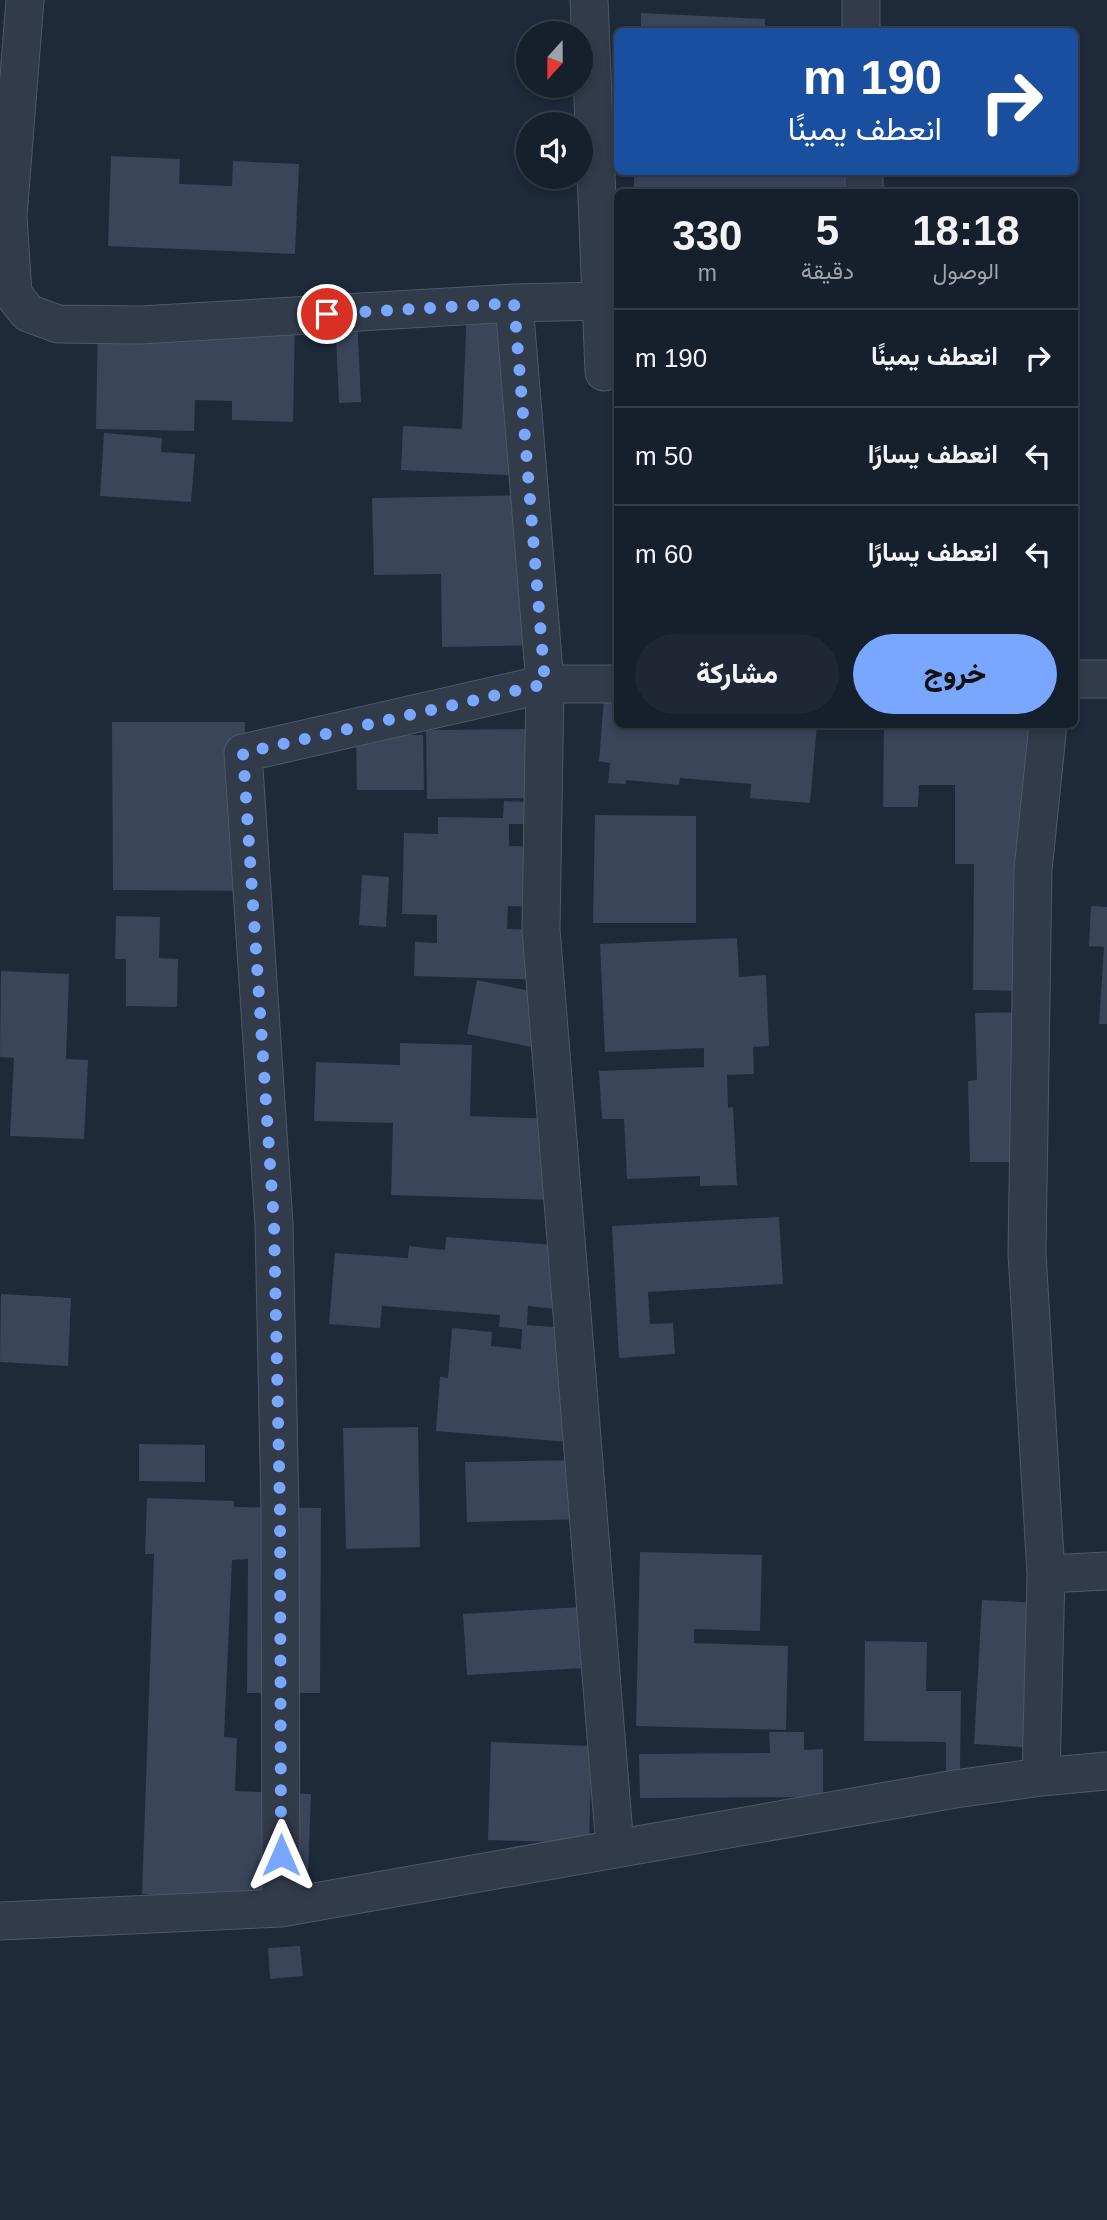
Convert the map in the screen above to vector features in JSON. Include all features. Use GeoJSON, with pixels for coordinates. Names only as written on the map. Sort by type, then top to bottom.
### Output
{"type":"FeatureCollection","features":[{"type":"Feature","properties":{"kind":"street"},"geometry":{"type":"LineString","coordinates":[[25,0],[8,216],[13,294],[28,313],[58,324],[140,325],[514,303],[601,301]]}},
{"type":"Feature","properties":{"kind":"street"},"geometry":{"type":"LineString","coordinates":[[589,0],[604,372]]}},
{"type":"Feature","properties":{"kind":"street"},"geometry":{"type":"LineString","coordinates":[[861,0],[861,28]]}},
{"type":"Feature","properties":{"kind":"street"},"geometry":{"type":"LineString","coordinates":[[514,303],[545,684],[541,929],[614,1848]]}},
{"type":"Feature","properties":{"kind":"street"},"geometry":{"type":"LineString","coordinates":[[1078,679],[1107,679]]}},
{"type":"Feature","properties":{"kind":"street"},"geometry":{"type":"LineString","coordinates":[[282,1908],[280,1512],[274,1224],[243,753],[545,684],[614,684]]}},
{"type":"Feature","properties":{"kind":"street"},"geometry":{"type":"LineString","coordinates":[[1041,1777],[1046,1574],[1027,1253],[1034,870],[1048,728]]}},
{"type":"Feature","properties":{"kind":"street"},"geometry":{"type":"LineString","coordinates":[[1046,1574],[1107,1571]]}},
{"type":"Feature","properties":{"kind":"street"},"geometry":{"type":"LineString","coordinates":[[0,1921],[282,1908],[955,1789],[1041,1777],[1107,1772]]}},
{"type":"Feature","properties":{"kind":"building"},"geometry":{"type":"Polygon","coordinates":[[[641,13],[765,19],[765,28],[641,28],[641,13]]]}},
{"type":"Feature","properties":{"kind":"building"},"geometry":{"type":"Polygon","coordinates":[[[111,156],[180,159],[179,184],[232,186],[233,161],[299,164],[295,254],[108,246],[111,156]]]}},
{"type":"Feature","properties":{"kind":"building"},"geometry":{"type":"Polygon","coordinates":[[[634,175],[870,175],[869,189],[634,189],[634,175]]]}},
{"type":"Feature","properties":{"kind":"building"},"geometry":{"type":"Polygon","coordinates":[[[467,308],[520,311],[524,476],[401,470],[403,426],[462,429],[467,308]]]}},
{"type":"Feature","properties":{"kind":"building"},"geometry":{"type":"Polygon","coordinates":[[[357,313],[361,402],[339,403],[335,314],[357,313]]]}},
{"type":"Feature","properties":{"kind":"building"},"geometry":{"type":"Polygon","coordinates":[[[98,315],[295,319],[293,422],[232,420],[232,401],[195,400],[194,431],[96,429],[98,315]]]}},
{"type":"Feature","properties":{"kind":"building"},"geometry":{"type":"Polygon","coordinates":[[[104,433],[162,438],[161,452],[195,454],[191,502],[100,496],[104,433]]]}},
{"type":"Feature","properties":{"kind":"building"},"geometry":{"type":"Polygon","coordinates":[[[539,495],[542,645],[442,647],[441,574],[374,575],[372,498],[539,495]]]}},
{"type":"Feature","properties":{"kind":"building"},"geometry":{"type":"Polygon","coordinates":[[[604,699],[614,700],[614,728],[817,728],[810,803],[750,798],[751,784],[680,778],[679,785],[626,780],[626,784],[608,783],[610,763],[599,761],[604,699]]]}},
{"type":"Feature","properties":{"kind":"building"},"geometry":{"type":"Polygon","coordinates":[[[112,722],[245,722],[245,803],[258,891],[113,890],[112,722]]]}},
{"type":"Feature","properties":{"kind":"building"},"geometry":{"type":"Polygon","coordinates":[[[884,728],[1031,728],[1029,991],[973,990],[974,864],[955,864],[955,785],[919,785],[918,807],[883,807],[884,728]]]}},
{"type":"Feature","properties":{"kind":"building"},"geometry":{"type":"Polygon","coordinates":[[[537,729],[538,798],[427,799],[426,730],[537,729]]]}},
{"type":"Feature","properties":{"kind":"building"},"geometry":{"type":"Polygon","coordinates":[[[356,735],[423,735],[424,790],[357,790],[356,735]]]}},
{"type":"Feature","properties":{"kind":"building"},"geometry":{"type":"Polygon","coordinates":[[[504,801],[530,802],[530,824],[509,824],[509,846],[543,847],[541,907],[508,906],[507,929],[549,930],[547,980],[414,976],[415,942],[437,943],[437,915],[402,914],[404,833],[438,834],[438,817],[503,818],[504,801]]]}},
{"type":"Feature","properties":{"kind":"building"},"geometry":{"type":"Polygon","coordinates":[[[595,815],[696,816],[696,923],[593,923],[595,815]]]}},
{"type":"Feature","properties":{"kind":"building"},"geometry":{"type":"Polygon","coordinates":[[[362,875],[389,877],[386,927],[359,925],[362,875]]]}},
{"type":"Feature","properties":{"kind":"building"},"geometry":{"type":"Polygon","coordinates":[[[1091,906],[1107,907],[1107,1024],[1099,1024],[1104,947],[1089,946],[1091,906]]]}},
{"type":"Feature","properties":{"kind":"building"},"geometry":{"type":"Polygon","coordinates":[[[116,916],[160,917],[159,958],[178,959],[177,1007],[126,1006],[126,959],[115,959],[116,916]]]}},
{"type":"Feature","properties":{"kind":"building"},"geometry":{"type":"Polygon","coordinates":[[[737,938],[739,977],[766,975],[769,1046],[753,1047],[754,1074],[727,1075],[728,1108],[733,1107],[737,1185],[700,1186],[700,1176],[627,1179],[624,1119],[602,1119],[599,1071],[704,1067],[704,1048],[605,1052],[600,944],[737,938]]]}},
{"type":"Feature","properties":{"kind":"building"},"geometry":{"type":"Polygon","coordinates":[[[1,971],[69,974],[66,1059],[88,1060],[84,1139],[10,1136],[14,1058],[0,1057],[1,971]]]}},
{"type":"Feature","properties":{"kind":"building"},"geometry":{"type":"Polygon","coordinates":[[[477,980],[553,996],[542,1049],[467,1034],[477,980]]]}},
{"type":"Feature","properties":{"kind":"building"},"geometry":{"type":"Polygon","coordinates":[[[1030,1012],[1032,1162],[970,1162],[968,1081],[977,1080],[975,1013],[1030,1012]]]}},
{"type":"Feature","properties":{"kind":"building"},"geometry":{"type":"Polygon","coordinates":[[[400,1043],[472,1045],[470,1116],[555,1119],[553,1200],[391,1195],[393,1123],[314,1121],[316,1062],[400,1065],[400,1043]]]}},
{"type":"Feature","properties":{"kind":"building"},"geometry":{"type":"Polygon","coordinates":[[[779,1217],[783,1284],[648,1292],[650,1324],[673,1323],[675,1354],[619,1358],[612,1226],[779,1217]]]}},
{"type":"Feature","properties":{"kind":"building"},"geometry":{"type":"Polygon","coordinates":[[[446,1237],[570,1246],[565,1310],[528,1306],[527,1325],[577,1329],[569,1442],[436,1431],[440,1377],[448,1378],[452,1328],[492,1332],[491,1346],[521,1349],[522,1329],[499,1327],[500,1315],[382,1306],[380,1328],[329,1324],[335,1253],[408,1258],[409,1246],[445,1250],[446,1237]]]}},
{"type":"Feature","properties":{"kind":"building"},"geometry":{"type":"Polygon","coordinates":[[[1,1294],[71,1298],[68,1366],[0,1362],[1,1294]]]}},
{"type":"Feature","properties":{"kind":"building"},"geometry":{"type":"Polygon","coordinates":[[[418,1427],[420,1547],[346,1549],[343,1428],[418,1427]]]}},
{"type":"Feature","properties":{"kind":"building"},"geometry":{"type":"Polygon","coordinates":[[[139,1444],[205,1445],[205,1482],[139,1481],[139,1444]]]}},
{"type":"Feature","properties":{"kind":"building"},"geometry":{"type":"Polygon","coordinates":[[[585,1460],[587,1519],[467,1522],[465,1462],[585,1460]]]}},
{"type":"Feature","properties":{"kind":"building"},"geometry":{"type":"Polygon","coordinates":[[[147,1498],[234,1501],[234,1507],[321,1508],[320,1693],[247,1693],[248,1559],[232,1560],[224,1737],[237,1738],[235,1791],[311,1794],[307,1901],[142,1894],[154,1554],[145,1554],[147,1498]]]}},
{"type":"Feature","properties":{"kind":"building"},"geometry":{"type":"Polygon","coordinates":[[[640,1552],[762,1555],[760,1631],[694,1629],[694,1643],[788,1646],[786,1730],[636,1726],[640,1552]]]}},
{"type":"Feature","properties":{"kind":"building"},"geometry":{"type":"Polygon","coordinates":[[[982,1600],[1060,1604],[1053,1749],[974,1744],[982,1600]]]}},
{"type":"Feature","properties":{"kind":"building"},"geometry":{"type":"Polygon","coordinates":[[[581,1607],[585,1668],[467,1675],[463,1614],[581,1607]]]}},
{"type":"Feature","properties":{"kind":"building"},"geometry":{"type":"Polygon","coordinates":[[[865,1641],[927,1642],[926,1691],[961,1691],[960,1771],[946,1771],[946,1742],[864,1741],[865,1641]]]}},
{"type":"Feature","properties":{"kind":"building"},"geometry":{"type":"Polygon","coordinates":[[[769,1732],[804,1732],[804,1750],[823,1749],[823,1797],[640,1798],[639,1754],[770,1753],[769,1732]]]}},
{"type":"Feature","properties":{"kind":"building"},"geometry":{"type":"Polygon","coordinates":[[[491,1742],[592,1746],[589,1843],[488,1840],[491,1742]]]}},
{"type":"Feature","properties":{"kind":"building"},"geometry":{"type":"Polygon","coordinates":[[[300,1946],[303,1976],[270,1979],[268,1948],[300,1946]]]}},
{"type":"Feature","properties":{"kind":"route"},"geometry":{"type":"LineString","coordinates":[[281,1855],[280,1512],[274,1224],[243,753],[545,684],[514,303],[327,314]]}}]}
